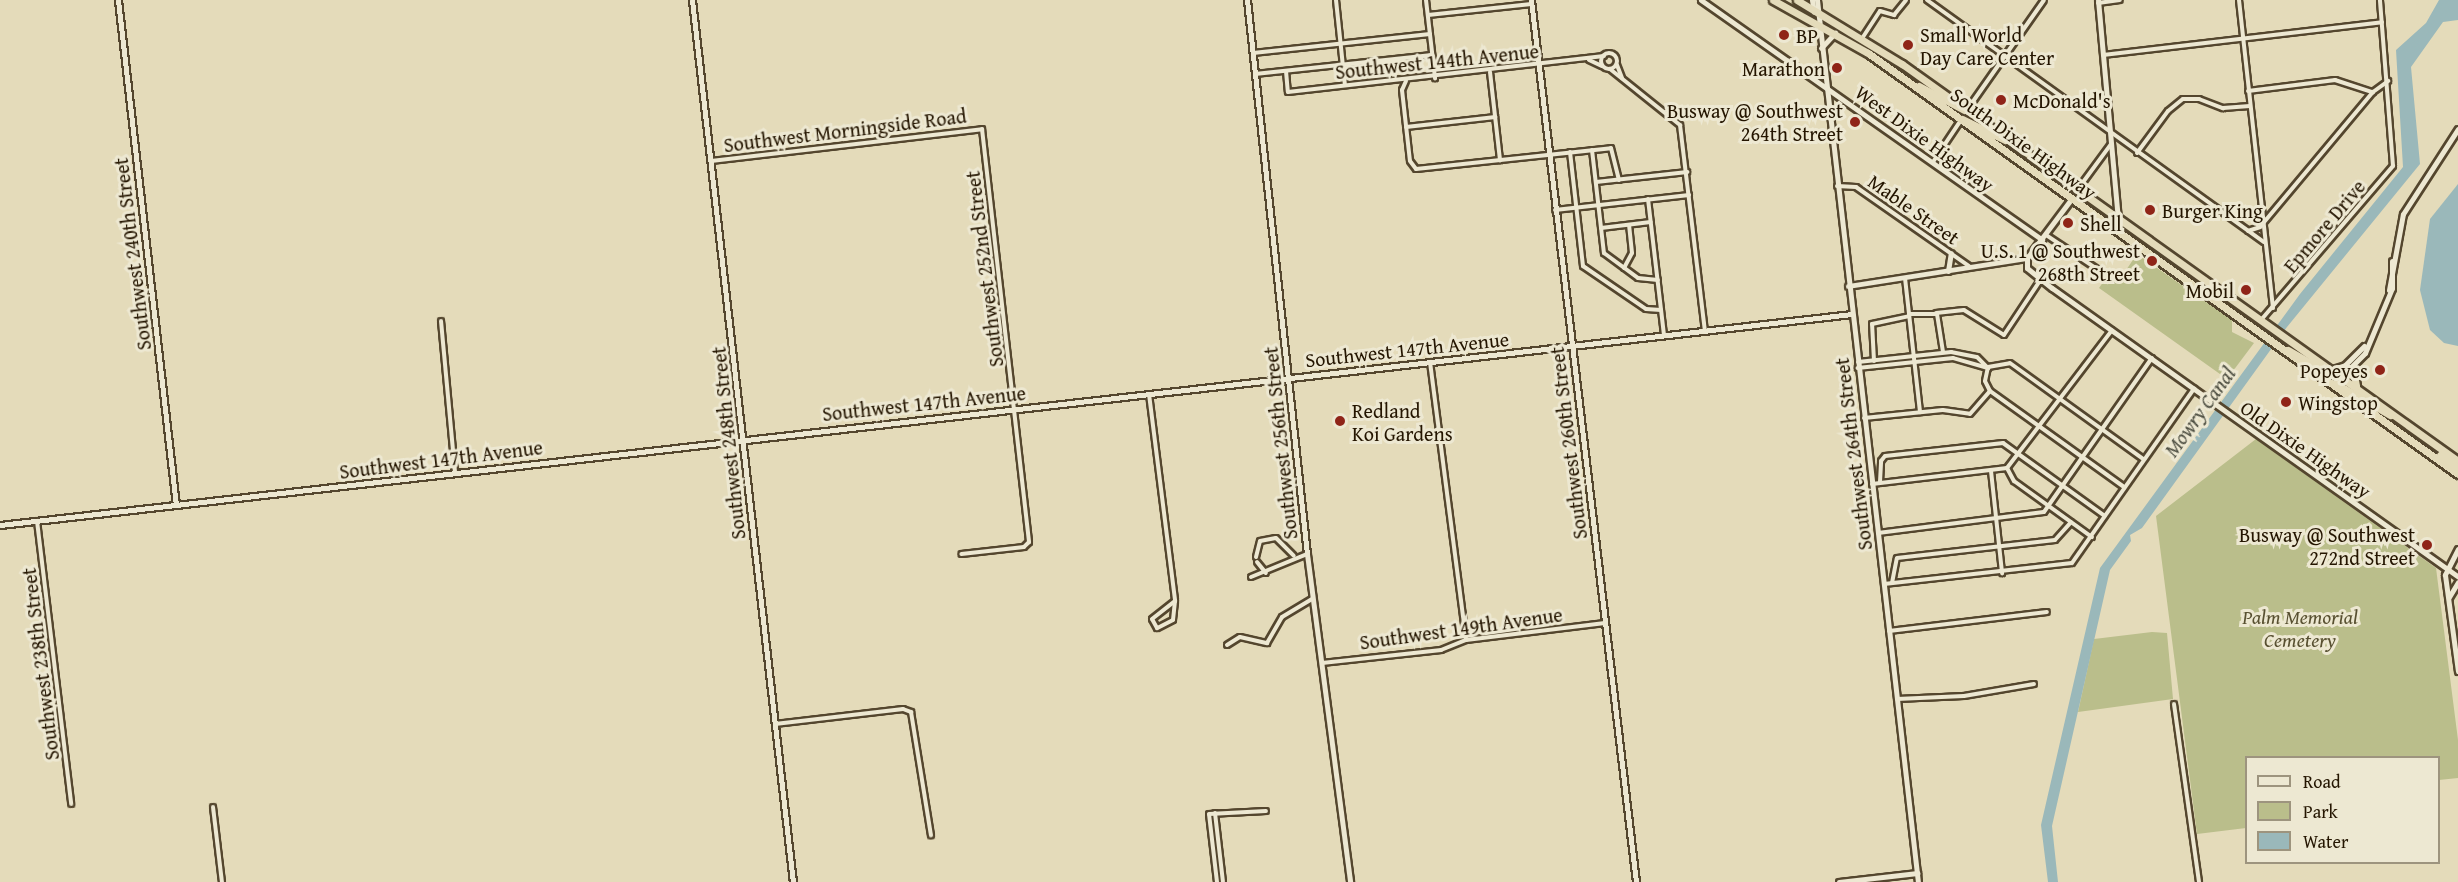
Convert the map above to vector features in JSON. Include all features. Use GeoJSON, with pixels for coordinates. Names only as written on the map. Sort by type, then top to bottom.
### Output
{"type":"FeatureCollection","features":[{"type":"Feature","properties":{"kind":"highway","name":"South Dixie Highway"},"geometry":{"type":"LineString","coordinates":[[1773,0],[1837,33],[1911,83],[2285,350]]}},
{"type":"Feature","properties":{"kind":"highway","name":"South Dixie Highway"},"geometry":{"type":"LineString","coordinates":[[1797,0],[1814,6],[1863,37],[2341,377]]}},
{"type":"Feature","properties":{"kind":"highway"},"geometry":{"type":"LineString","coordinates":[[1911,83],[1966,110]]}},
{"type":"Feature","properties":{"kind":"highway"},"geometry":{"type":"LineString","coordinates":[[1961,119],[2010,142]]}},
{"type":"Feature","properties":{"kind":"highway"},"geometry":{"type":"LineString","coordinates":[[2072,198],[2118,219],[2126,237],[2136,236],[2166,257],[2174,258]]}},
{"type":"Feature","properties":{"kind":"highway"},"geometry":{"type":"LineString","coordinates":[[2205,293],[2247,311]]}},
{"type":"Feature","properties":{"kind":"highway"},"geometry":{"type":"LineString","coordinates":[[2285,350],[2341,377],[2458,460]]}},
{"type":"Feature","properties":{"kind":"highway"},"geometry":{"type":"LineString","coordinates":[[2285,350],[2458,474]]}},
{"type":"Feature","properties":{"kind":"highway"},"geometry":{"type":"LineString","coordinates":[[2353,370],[2357,389]]}},
{"type":"Feature","properties":{"kind":"highway"},"geometry":{"type":"LineString","coordinates":[[2329,381],[2395,416]]}},
{"type":"Feature","properties":{"kind":"highway"},"geometry":{"type":"LineString","coordinates":[[2426,451],[2458,468]]}},
{"type":"Feature","properties":{"kind":"street","name":"Southwest 240th Street"},"geometry":{"type":"LineString","coordinates":[[118,0],[176,505]]}},
{"type":"Feature","properties":{"kind":"street","name":"Southwest 248th Street"},"geometry":{"type":"LineString","coordinates":[[692,0],[793,882]]}},
{"type":"Feature","properties":{"kind":"street","name":"Southwest 256th Street"},"geometry":{"type":"LineString","coordinates":[[1247,0],[1307,554],[1350,882]]}},
{"type":"Feature","properties":{"kind":"street"},"geometry":{"type":"LineString","coordinates":[[1336,0],[1345,85]]}},
{"type":"Feature","properties":{"kind":"street"},"geometry":{"type":"LineString","coordinates":[[1426,0],[1435,78]]}},
{"type":"Feature","properties":{"kind":"street","name":"West Dixie Highway"},"geometry":{"type":"LineString","coordinates":[[1701,0],[2044,237]]}},
{"type":"Feature","properties":{"kind":"street","name":"Southwest 264th Street"},"geometry":{"type":"LineString","coordinates":[[1817,0],[1814,6],[1818,22],[1918,882]]}},
{"type":"Feature","properties":{"kind":"street"},"geometry":{"type":"LineString","coordinates":[[1863,37],[1880,11],[1894,15],[1906,0]]}},
{"type":"Feature","properties":{"kind":"street"},"geometry":{"type":"LineString","coordinates":[[1927,0],[2264,242]]}},
{"type":"Feature","properties":{"kind":"street"},"geometry":{"type":"LineString","coordinates":[[1966,110],[2044,0]]}},
{"type":"Feature","properties":{"kind":"street"},"geometry":{"type":"LineString","coordinates":[[2118,219],[2113,141],[2098,1],[2120,0]]}},
{"type":"Feature","properties":{"kind":"street"},"geometry":{"type":"LineString","coordinates":[[2239,0],[2273,308]]}},
{"type":"Feature","properties":{"kind":"street"},"geometry":{"type":"LineString","coordinates":[[2248,231],[2262,222],[2373,92],[2388,81],[2380,0]]}},
{"type":"Feature","properties":{"kind":"street"},"geometry":{"type":"LineString","coordinates":[[1428,15],[1531,2]]}},
{"type":"Feature","properties":{"kind":"street","name":"Southwest 260th Street"},"geometry":{"type":"LineString","coordinates":[[1531,2],[1554,210],[1636,882]]}},
{"type":"Feature","properties":{"kind":"street"},"geometry":{"type":"LineString","coordinates":[[2103,55],[2382,22]]}},
{"type":"Feature","properties":{"kind":"street"},"geometry":{"type":"LineString","coordinates":[[1821,49],[1837,33]]}},
{"type":"Feature","properties":{"kind":"street"},"geometry":{"type":"LineString","coordinates":[[1252,53],[1430,34]]}},
{"type":"Feature","properties":{"kind":"street"},"geometry":{"type":"LineString","coordinates":[[1255,74],[1432,54]]}},
{"type":"Feature","properties":{"kind":"street"},"geometry":{"type":"LineString","coordinates":[[1603,66],[1604,56],[1615,55],[1622,78]]}},
{"type":"Feature","properties":{"kind":"street","name":"Southwest 144th Avenue"},"geometry":{"type":"LineString","coordinates":[[1286,71],[1288,92],[1490,72],[1589,60],[1604,56]]}},
{"type":"Feature","properties":{"kind":"street","name":"Southwest 144th Avenue"},"geometry":{"type":"LineString","coordinates":[[1589,60],[1610,69]]}},
{"type":"Feature","properties":{"kind":"street"},"geometry":{"type":"LineString","coordinates":[[1617,65],[1610,69],[1679,123],[1687,172],[1705,331]]}},
{"type":"Feature","properties":{"kind":"street"},"geometry":{"type":"LineString","coordinates":[[1490,72],[1500,160]]}},
{"type":"Feature","properties":{"kind":"street"},"geometry":{"type":"LineString","coordinates":[[2248,90],[2341,80],[2373,92]]}},
{"type":"Feature","properties":{"kind":"street"},"geometry":{"type":"LineString","coordinates":[[1406,81],[1402,88],[1406,127],[1410,161],[1416,168],[1570,152],[1614,150],[1619,180]]}},
{"type":"Feature","properties":{"kind":"street","name":"Epmore Drive"},"geometry":{"type":"LineString","coordinates":[[2261,320],[2394,162],[2388,81]]}},
{"type":"Feature","properties":{"kind":"street"},"geometry":{"type":"LineString","coordinates":[[2137,153],[2179,101],[2191,98],[2223,108],[2250,106]]}},
{"type":"Feature","properties":{"kind":"street"},"geometry":{"type":"LineString","coordinates":[[1406,127],[1495,117]]}},
{"type":"Feature","properties":{"kind":"street"},"geometry":{"type":"LineString","coordinates":[[1933,162],[1961,119]]}},
{"type":"Feature","properties":{"kind":"street","name":"Southwest Morningside Road"},"geometry":{"type":"LineString","coordinates":[[711,161],[982,129]]}},
{"type":"Feature","properties":{"kind":"street","name":"Southwest 252nd Street"},"geometry":{"type":"LineString","coordinates":[[961,554],[1024,547],[1029,542],[982,129]]}},
{"type":"Feature","properties":{"kind":"street"},"geometry":{"type":"LineString","coordinates":[[2341,377],[2353,370],[2389,290],[2392,261],[2404,210],[2443,159],[2458,129]]}},
{"type":"Feature","properties":{"kind":"street"},"geometry":{"type":"LineString","coordinates":[[2078,189],[2113,141]]}},
{"type":"Feature","properties":{"kind":"street"},"geometry":{"type":"LineString","coordinates":[[1592,150],[1604,253],[1641,279],[1658,280]]}},
{"type":"Feature","properties":{"kind":"street"},"geometry":{"type":"LineString","coordinates":[[1570,152],[1585,268],[1646,309],[1661,310]]}},
{"type":"Feature","properties":{"kind":"street"},"geometry":{"type":"LineString","coordinates":[[1596,182],[1687,172]]}},
{"type":"Feature","properties":{"kind":"street","name":"Mable Street"},"geometry":{"type":"LineString","coordinates":[[1836,186],[1855,186],[1971,268]]}},
{"type":"Feature","properties":{"kind":"street"},"geometry":{"type":"LineString","coordinates":[[1554,210],[1689,195]]}},
{"type":"Feature","properties":{"kind":"street"},"geometry":{"type":"LineString","coordinates":[[1848,286],[2027,258],[2072,198]]}},
{"type":"Feature","properties":{"kind":"street"},"geometry":{"type":"LineString","coordinates":[[1648,199],[1664,335]]}},
{"type":"Feature","properties":{"kind":"street"},"geometry":{"type":"LineString","coordinates":[[1601,228],[1651,222]]}},
{"type":"Feature","properties":{"kind":"street"},"geometry":{"type":"LineString","coordinates":[[1624,268],[1632,254],[1629,225]]}},
{"type":"Feature","properties":{"kind":"street"},"geometry":{"type":"LineString","coordinates":[[2044,237],[2112,279]]}},
{"type":"Feature","properties":{"kind":"street"},"geometry":{"type":"LineString","coordinates":[[1948,271],[1951,253]]}},
{"type":"Feature","properties":{"kind":"street","name":"Old Dixie Highway"},"geometry":{"type":"LineString","coordinates":[[2027,258],[2027,268],[2041,279],[2458,577]]}},
{"type":"Feature","properties":{"kind":"street"},"geometry":{"type":"LineString","coordinates":[[1905,278],[1920,412]]}},
{"type":"Feature","properties":{"kind":"street"},"geometry":{"type":"LineString","coordinates":[[1874,361],[1872,324],[1909,315],[1964,310],[2004,335],[2041,279]]}},
{"type":"Feature","properties":{"kind":"street"},"geometry":{"type":"LineString","coordinates":[[1936,313],[1943,352]]}},
{"type":"Feature","properties":{"kind":"street","name":"Southwest 147th Avenue"},"geometry":{"type":"LineString","coordinates":[[0,525],[1852,314]]}},
{"type":"Feature","properties":{"kind":"street"},"geometry":{"type":"LineString","coordinates":[[441,321],[454,473]]}},
{"type":"Feature","properties":{"kind":"street"},"geometry":{"type":"LineString","coordinates":[[1872,484],[2007,468],[2041,428],[2112,330]]}},
{"type":"Feature","properties":{"kind":"street"},"geometry":{"type":"LineString","coordinates":[[2330,370],[2345,364],[2364,346]]}},
{"type":"Feature","properties":{"kind":"street"},"geometry":{"type":"LineString","coordinates":[[1857,365],[1943,352],[1973,356],[1988,368]]}},
{"type":"Feature","properties":{"kind":"street"},"geometry":{"type":"LineString","coordinates":[[1857,365],[1956,358],[1988,368],[2000,361],[2010,363],[2143,459]]}},
{"type":"Feature","properties":{"kind":"street"},"geometry":{"type":"LineString","coordinates":[[1877,533],[2037,514],[2050,507],[2152,358]]}},
{"type":"Feature","properties":{"kind":"street"},"geometry":{"type":"LineString","coordinates":[[1430,362],[1466,640]]}},
{"type":"Feature","properties":{"kind":"street"},"geometry":{"type":"LineString","coordinates":[[1988,368],[1985,383],[1990,391],[2124,487]]}},
{"type":"Feature","properties":{"kind":"street"},"geometry":{"type":"LineString","coordinates":[[1883,585],[2068,565],[2092,537],[2143,459],[2194,388]]}},
{"type":"Feature","properties":{"kind":"street"},"geometry":{"type":"LineString","coordinates":[[1863,418],[1931,411],[1972,413],[1990,391]]}},
{"type":"Feature","properties":{"kind":"street"},"geometry":{"type":"LineString","coordinates":[[1149,393],[1175,601],[1173,620],[1157,628],[1152,619],[1175,601]]}},
{"type":"Feature","properties":{"kind":"street"},"geometry":{"type":"LineString","coordinates":[[1880,483],[1881,461],[1886,456],[2000,443],[2020,454],[2105,516]]}},
{"type":"Feature","properties":{"kind":"street"},"geometry":{"type":"LineString","coordinates":[[2007,468],[2013,481],[2092,537]]}},
{"type":"Feature","properties":{"kind":"street"},"geometry":{"type":"LineString","coordinates":[[1991,471],[2002,573]]}},
{"type":"Feature","properties":{"kind":"street","name":"Southwest 238th Street"},"geometry":{"type":"LineString","coordinates":[[37,521],[71,804]]}},
{"type":"Feature","properties":{"kind":"street"},"geometry":{"type":"LineString","coordinates":[[1892,583],[1897,558],[2057,540],[2071,522]]}},
{"type":"Feature","properties":{"kind":"street"},"geometry":{"type":"LineString","coordinates":[[1267,573],[1257,560],[1260,541],[1276,538],[1294,556]]}},
{"type":"Feature","properties":{"kind":"street"},"geometry":{"type":"LineString","coordinates":[[2458,549],[2446,569],[2458,671]]}},
{"type":"Feature","properties":{"kind":"street"},"geometry":{"type":"LineString","coordinates":[[1251,577],[1286,567],[1294,556],[1307,554]]}},
{"type":"Feature","properties":{"kind":"street"},"geometry":{"type":"LineString","coordinates":[[2448,599],[2458,582]]}},
{"type":"Feature","properties":{"kind":"street"},"geometry":{"type":"LineString","coordinates":[[1227,645],[1240,637],[1267,643],[1282,617],[1313,598]]}},
{"type":"Feature","properties":{"kind":"street"},"geometry":{"type":"LineString","coordinates":[[1889,631],[2047,612]]}},
{"type":"Feature","properties":{"kind":"street","name":"Southwest 149th Avenue"},"geometry":{"type":"LineString","coordinates":[[1322,663],[1441,650],[1466,640],[1605,623]]}},
{"type":"Feature","properties":{"kind":"street"},"geometry":{"type":"LineString","coordinates":[[1897,699],[1964,696],[2034,684]]}},
{"type":"Feature","properties":{"kind":"street"},"geometry":{"type":"LineString","coordinates":[[2174,704],[2199,882]]}},
{"type":"Feature","properties":{"kind":"street"},"geometry":{"type":"LineString","coordinates":[[775,724],[903,709],[915,717],[931,835]]}},
{"type":"Feature","properties":{"kind":"street"},"geometry":{"type":"LineString","coordinates":[[213,807],[222,882]]}},
{"type":"Feature","properties":{"kind":"street"},"geometry":{"type":"LineString","coordinates":[[1217,882],[1209,817],[1215,813],[1266,811]]}},
{"type":"Feature","properties":{"kind":"street"},"geometry":{"type":"LineString","coordinates":[[1215,813],[1223,882]]}},
{"type":"Feature","properties":{"kind":"street"},"geometry":{"type":"LineString","coordinates":[[1839,882],[1917,873]]}},
{"type":"Feature","properties":{"kind":"green space"},"geometry":{"type":"Polygon","coordinates":[[[2137,254],[2232,320],[2232,332],[2254,343],[2227,379],[2099,288],[2106,278],[2111,281],[2122,276],[2137,254]]]}},
{"type":"Feature","properties":{"kind":"green space","name":"Palm Memorial Cemetery"},"geometry":{"type":"Polygon","coordinates":[[[2256,439],[2436,568],[2458,740],[2458,778],[2440,780],[2440,756],[2245,756],[2245,828],[2197,834],[2156,516],[2256,439]]]}},
{"type":"Feature","properties":{"kind":"green space"},"geometry":{"type":"Polygon","coordinates":[[[2152,632],[2167,633],[2173,699],[2078,712],[2094,639],[2152,632]]]}},
{"type":"Feature","properties":{"kind":"water"},"geometry":{"type":"Polygon","coordinates":[[[2439,0],[2458,0],[2458,20],[2443,22],[2411,67],[2420,164],[2287,327],[2142,528],[2130,535],[2131,541],[2110,570],[2052,826],[2058,882],[2048,882],[2041,825],[2100,568],[2300,294],[2403,167],[2396,50],[2426,23],[2439,0]]]}},
{"type":"Feature","properties":{"kind":"water"},"geometry":{"type":"Polygon","coordinates":[[[2458,184],[2458,346],[2444,343],[2430,330],[2420,290],[2430,219],[2458,184]]]}},
{"type":"Feature","properties":{"kind":"place","name":"BP"},"geometry":{"type":"Point","coordinates":[1784,35]}},
{"type":"Feature","properties":{"kind":"place","name":"Small World Day Care Center"},"geometry":{"type":"Point","coordinates":[1908,45]}},
{"type":"Feature","properties":{"kind":"place","name":"Marathon"},"geometry":{"type":"Point","coordinates":[1837,68]}},
{"type":"Feature","properties":{"kind":"place","name":"McDonald's"},"geometry":{"type":"Point","coordinates":[2001,100]}},
{"type":"Feature","properties":{"kind":"place","name":"Busway @ Southwest 264th Street"},"geometry":{"type":"Point","coordinates":[1855,122]}},
{"type":"Feature","properties":{"kind":"place","name":"Burger King"},"geometry":{"type":"Point","coordinates":[2150,210]}},
{"type":"Feature","properties":{"kind":"place","name":"Shell"},"geometry":{"type":"Point","coordinates":[2068,223]}},
{"type":"Feature","properties":{"kind":"place","name":"U.S. 1 @ Southwest 268th Street"},"geometry":{"type":"Point","coordinates":[2152,261]}},
{"type":"Feature","properties":{"kind":"place","name":"Mobil"},"geometry":{"type":"Point","coordinates":[2246,290]}},
{"type":"Feature","properties":{"kind":"place","name":"Popeyes"},"geometry":{"type":"Point","coordinates":[2380,370]}},
{"type":"Feature","properties":{"kind":"place","name":"Wingstop"},"geometry":{"type":"Point","coordinates":[2286,402]}},
{"type":"Feature","properties":{"kind":"place","name":"Redland Koi Gardens"},"geometry":{"type":"Point","coordinates":[1340,421]}},
{"type":"Feature","properties":{"kind":"place","name":"Busway @ Southwest 272nd Street"},"geometry":{"type":"Point","coordinates":[2427,545]}},
{"type":"Feature","properties":{"kind":"water label","name":"Mowry Canal"},"geometry":{"type":"Point","coordinates":[2200,412]}}]}
